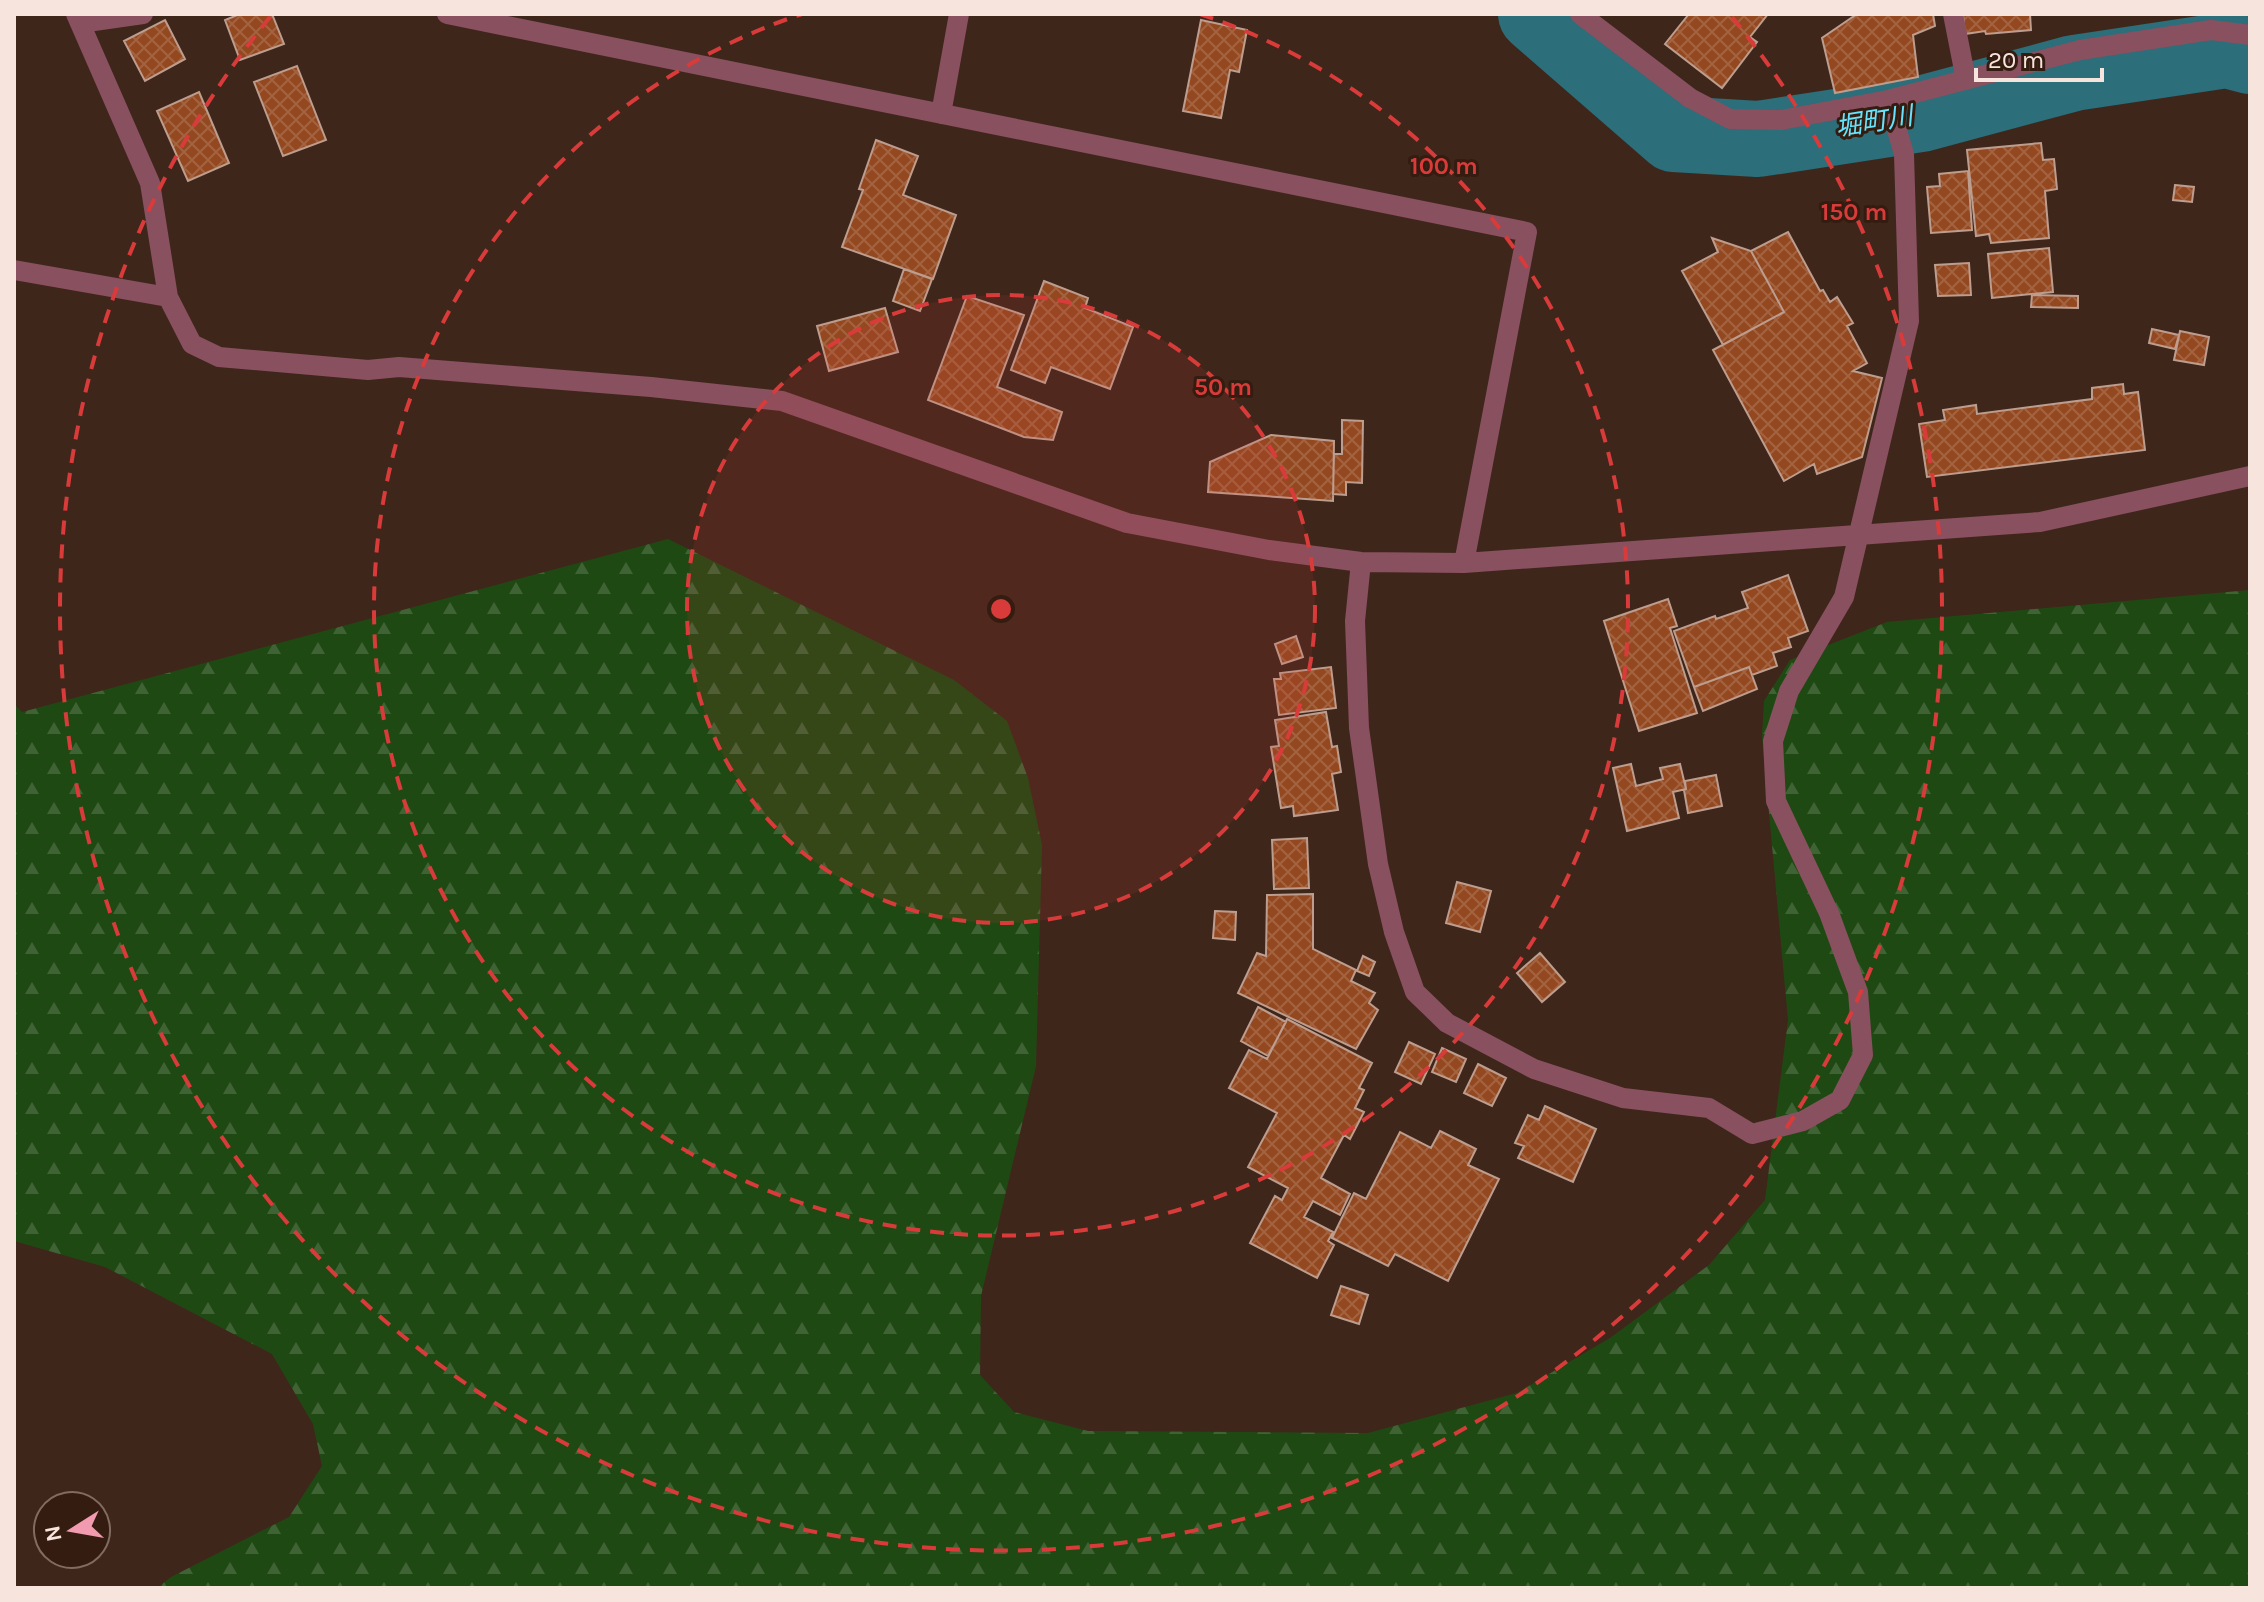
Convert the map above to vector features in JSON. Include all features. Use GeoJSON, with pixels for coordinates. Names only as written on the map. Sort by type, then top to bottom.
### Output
{"type":"FeatureCollection","features":[{"type":"Feature","properties":{"kind":"street"},"geometry":{"type":"LineString","coordinates":[[143,14],[78,19],[150,183],[168,297],[192,344],[219,357],[368,370],[399,367],[782,401],[1127,523],[1269,550],[1361,562],[1464,563],[2040,522],[2250,476]]}},
{"type":"Feature","properties":{"kind":"street"},"geometry":{"type":"LineString","coordinates":[[447,14],[1527,232],[1464,563]]}},
{"type":"Feature","properties":{"kind":"street"},"geometry":{"type":"LineString","coordinates":[[941,114],[959,14]]}},
{"type":"Feature","properties":{"kind":"street"},"geometry":{"type":"LineString","coordinates":[[1580,14],[1690,98],[1730,119],[1781,120],[1888,100],[2109,45],[2211,30],[2250,35]]}},
{"type":"Feature","properties":{"kind":"street"},"geometry":{"type":"LineString","coordinates":[[1953,14],[1966,80]]}},
{"type":"Feature","properties":{"kind":"street"},"geometry":{"type":"LineString","coordinates":[[1361,562],[1355,621],[1359,728],[1378,864],[1394,932],[1415,992],[1447,1023],[1534,1069],[1623,1098],[1709,1108],[1752,1134],[1803,1121],[1840,1100],[1863,1055],[1858,992],[1829,913],[1776,801],[1773,741],[1789,691],[1844,597],[1909,321],[1904,154],[1888,100]]}},
{"type":"Feature","properties":{"kind":"street"},"geometry":{"type":"LineString","coordinates":[[14,270],[168,297]]}},
{"type":"Feature","properties":{"kind":"green space"},"geometry":{"type":"Polygon","coordinates":[[[668,539],[954,680],[1007,721],[1028,778],[1042,845],[1036,1066],[981,1296],[980,1375],[1014,1412],[1088,1431],[1368,1433],[1517,1393],[1610,1338],[1709,1265],[1765,1200],[1788,1020],[1762,736],[1764,701],[1790,660],[1887,622],[2250,590],[2250,1588],[157,1588],[171,1577],[289,1517],[322,1466],[313,1424],[272,1354],[105,1267],[14,1241],[14,704],[22,712],[668,539]]]}},
{"type":"Feature","properties":{"kind":"building"},"geometry":{"type":"Polygon","coordinates":[[[240,14],[272,14],[284,44],[240,60],[225,20],[240,14]]]}},
{"type":"Feature","properties":{"kind":"building"},"geometry":{"type":"Polygon","coordinates":[[[1689,14],[1768,14],[1750,37],[1757,42],[1722,88],[1665,44],[1689,14]]]}},
{"type":"Feature","properties":{"kind":"building"},"geometry":{"type":"Polygon","coordinates":[[[1857,14],[1933,14],[1935,26],[1913,35],[1918,77],[1835,93],[1822,38],[1857,14]]]}},
{"type":"Feature","properties":{"kind":"building"},"geometry":{"type":"Polygon","coordinates":[[[1963,14],[2030,14],[2031,30],[1965,34],[1963,14]]]}},
{"type":"Feature","properties":{"kind":"building"},"geometry":{"type":"Polygon","coordinates":[[[165,20],[185,59],[145,81],[124,41],[165,20]]]}},
{"type":"Feature","properties":{"kind":"building"},"geometry":{"type":"Polygon","coordinates":[[[1201,20],[1247,30],[1239,72],[1230,70],[1221,118],[1183,111],[1201,20]]]}},
{"type":"Feature","properties":{"kind":"building"},"geometry":{"type":"Polygon","coordinates":[[[297,66],[326,140],[283,156],[254,82],[297,66]]]}},
{"type":"Feature","properties":{"kind":"building"},"geometry":{"type":"Polygon","coordinates":[[[199,92],[229,163],[188,181],[157,111],[199,92]]]}},
{"type":"Feature","properties":{"kind":"building"},"geometry":{"type":"Polygon","coordinates":[[[876,140],[918,156],[903,195],[956,215],[933,279],[842,247],[863,190],[859,189],[876,140]]]}},
{"type":"Feature","properties":{"kind":"building"},"geometry":{"type":"Polygon","coordinates":[[[2041,143],[2043,160],[2054,159],[2057,189],[2045,191],[2049,238],[1991,243],[1989,234],[1976,236],[1967,150],[2041,143]]]}},
{"type":"Feature","properties":{"kind":"building"},"geometry":{"type":"Polygon","coordinates":[[[1968,171],[1972,230],[1931,233],[1927,187],[1940,186],[1939,174],[1968,171]]]}},
{"type":"Feature","properties":{"kind":"building"},"geometry":{"type":"Polygon","coordinates":[[[2175,185],[2194,187],[2192,202],[2173,200],[2175,185]]]}},
{"type":"Feature","properties":{"kind":"building"},"geometry":{"type":"Polygon","coordinates":[[[1788,232],[1820,291],[1823,290],[1830,302],[1837,297],[1853,323],[1847,326],[1867,363],[1853,371],[1882,378],[1862,457],[1817,474],[1814,464],[1784,481],[1713,350],[1784,312],[1751,251],[1788,232]]]}},
{"type":"Feature","properties":{"kind":"building"},"geometry":{"type":"Polygon","coordinates":[[[1712,238],[1751,251],[1784,312],[1723,345],[1682,271],[1718,252],[1712,238]]]}},
{"type":"Feature","properties":{"kind":"building"},"geometry":{"type":"Polygon","coordinates":[[[2049,248],[2053,292],[1992,298],[1988,254],[2049,248]]]}},
{"type":"Feature","properties":{"kind":"building"},"geometry":{"type":"Polygon","coordinates":[[[1969,263],[1971,295],[1938,296],[1935,265],[1969,263]]]}},
{"type":"Feature","properties":{"kind":"building"},"geometry":{"type":"Polygon","coordinates":[[[904,269],[932,279],[920,311],[893,301],[904,269]]]}},
{"type":"Feature","properties":{"kind":"building"},"geometry":{"type":"Polygon","coordinates":[[[1044,281],[1088,298],[1085,308],[1133,327],[1110,389],[1051,367],[1045,383],[1011,370],[1044,281]]]}},
{"type":"Feature","properties":{"kind":"building"},"geometry":{"type":"Polygon","coordinates":[[[2032,295],[2078,296],[2078,308],[2031,307],[2032,295]]]}},
{"type":"Feature","properties":{"kind":"building"},"geometry":{"type":"Polygon","coordinates":[[[967,296],[1024,315],[997,387],[1062,412],[1053,440],[1024,437],[928,400],[967,296]]]}},
{"type":"Feature","properties":{"kind":"building"},"geometry":{"type":"Polygon","coordinates":[[[885,308],[898,352],[829,371],[817,326],[885,308]]]}},
{"type":"Feature","properties":{"kind":"building"},"geometry":{"type":"Polygon","coordinates":[[[2152,329],[2179,335],[2175,349],[2149,343],[2152,329]]]}},
{"type":"Feature","properties":{"kind":"building"},"geometry":{"type":"Polygon","coordinates":[[[2180,331],[2209,337],[2204,365],[2174,360],[2180,331]]]}},
{"type":"Feature","properties":{"kind":"building"},"geometry":{"type":"Polygon","coordinates":[[[2123,384],[2124,394],[2138,392],[2145,450],[1927,477],[1919,424],[1945,420],[1943,410],[1976,405],[1977,414],[2092,399],[2092,388],[2123,384]]]}},
{"type":"Feature","properties":{"kind":"building"},"geometry":{"type":"Polygon","coordinates":[[[1342,420],[1363,421],[1362,483],[1346,482],[1346,495],[1333,494],[1334,454],[1342,454],[1342,420]]]}},
{"type":"Feature","properties":{"kind":"building"},"geometry":{"type":"Polygon","coordinates":[[[1271,435],[1334,441],[1333,501],[1208,492],[1210,462],[1271,435]]]}},
{"type":"Feature","properties":{"kind":"building"},"geometry":{"type":"Polygon","coordinates":[[[1788,575],[1808,631],[1788,638],[1791,647],[1773,653],[1777,666],[1752,675],[1749,667],[1694,687],[1674,631],[1748,608],[1742,592],[1788,575]]]}},
{"type":"Feature","properties":{"kind":"building"},"geometry":{"type":"Polygon","coordinates":[[[1668,599],[1677,626],[1670,628],[1697,713],[1639,731],[1604,621],[1668,599]]]}},
{"type":"Feature","properties":{"kind":"building"},"geometry":{"type":"Polygon","coordinates":[[[1296,636],[1303,657],[1282,664],[1275,644],[1296,636]]]}},
{"type":"Feature","properties":{"kind":"building"},"geometry":{"type":"Polygon","coordinates":[[[1331,667],[1336,708],[1279,715],[1274,679],[1281,679],[1280,673],[1331,667]]]}},
{"type":"Feature","properties":{"kind":"building"},"geometry":{"type":"Polygon","coordinates":[[[1749,667],[1757,689],[1703,711],[1694,687],[1749,667]]]}},
{"type":"Feature","properties":{"kind":"building"},"geometry":{"type":"Polygon","coordinates":[[[1326,712],[1332,747],[1337,746],[1341,772],[1332,774],[1338,810],[1294,816],[1293,806],[1281,808],[1271,747],[1279,746],[1275,720],[1326,712]]]}},
{"type":"Feature","properties":{"kind":"building"},"geometry":{"type":"Polygon","coordinates":[[[1631,764],[1636,786],[1663,779],[1660,768],[1680,764],[1686,789],[1673,792],[1679,818],[1627,831],[1613,768],[1631,764]]]}},
{"type":"Feature","properties":{"kind":"building"},"geometry":{"type":"Polygon","coordinates":[[[1716,775],[1722,806],[1688,813],[1685,781],[1716,775]]]}},
{"type":"Feature","properties":{"kind":"building"},"geometry":{"type":"Polygon","coordinates":[[[1307,838],[1309,888],[1274,889],[1272,840],[1307,838]]]}},
{"type":"Feature","properties":{"kind":"building"},"geometry":{"type":"Polygon","coordinates":[[[1457,882],[1491,891],[1480,932],[1446,923],[1457,882]]]}},
{"type":"Feature","properties":{"kind":"building"},"geometry":{"type":"Polygon","coordinates":[[[1313,894],[1313,949],[1356,970],[1351,981],[1375,993],[1369,1003],[1378,1010],[1356,1049],[1238,993],[1257,953],[1266,956],[1267,895],[1313,894]]]}},
{"type":"Feature","properties":{"kind":"building"},"geometry":{"type":"Polygon","coordinates":[[[1215,911],[1236,912],[1235,940],[1213,938],[1215,911]]]}},
{"type":"Feature","properties":{"kind":"building"},"geometry":{"type":"Polygon","coordinates":[[[1540,953],[1565,982],[1542,1002],[1517,973],[1540,953]]]}},
{"type":"Feature","properties":{"kind":"building"},"geometry":{"type":"Polygon","coordinates":[[[1363,956],[1375,962],[1369,976],[1357,971],[1363,956]]]}},
{"type":"Feature","properties":{"kind":"building"},"geometry":{"type":"Polygon","coordinates":[[[1258,1007],[1286,1022],[1268,1056],[1241,1041],[1258,1007]]]}},
{"type":"Feature","properties":{"kind":"building"},"geometry":{"type":"Polygon","coordinates":[[[1287,1019],[1372,1063],[1359,1088],[1364,1090],[1355,1108],[1364,1112],[1350,1139],[1344,1135],[1321,1178],[1350,1194],[1340,1215],[1313,1201],[1304,1217],[1333,1232],[1328,1241],[1334,1245],[1317,1278],[1250,1243],[1275,1196],[1282,1200],[1288,1188],[1248,1167],[1277,1113],[1229,1088],[1249,1050],[1267,1059],[1287,1019]]]}},
{"type":"Feature","properties":{"kind":"building"},"geometry":{"type":"Polygon","coordinates":[[[1409,1042],[1435,1054],[1421,1084],[1395,1072],[1409,1042]]]}},
{"type":"Feature","properties":{"kind":"building"},"geometry":{"type":"Polygon","coordinates":[[[1442,1048],[1466,1059],[1456,1082],[1432,1072],[1442,1048]]]}},
{"type":"Feature","properties":{"kind":"building"},"geometry":{"type":"Polygon","coordinates":[[[1478,1064],[1506,1078],[1492,1106],[1464,1093],[1478,1064]]]}},
{"type":"Feature","properties":{"kind":"building"},"geometry":{"type":"Polygon","coordinates":[[[1545,1106],[1596,1129],[1573,1182],[1518,1158],[1524,1146],[1515,1143],[1528,1115],[1539,1120],[1545,1106]]]}},
{"type":"Feature","properties":{"kind":"building"},"geometry":{"type":"Polygon","coordinates":[[[1440,1131],[1476,1149],[1468,1165],[1499,1179],[1448,1281],[1395,1254],[1388,1266],[1332,1238],[1354,1193],[1366,1199],[1400,1132],[1431,1148],[1440,1131]]]}},
{"type":"Feature","properties":{"kind":"building"},"geometry":{"type":"Polygon","coordinates":[[[1341,1286],[1368,1295],[1359,1324],[1331,1315],[1341,1286]]]}},
{"type":"Feature","properties":{"kind":"waterway","name":"堀町川"},"geometry":{"type":"LineString","coordinates":[[1536,14],[1674,134],[1758,139],[1921,114],[2074,73],[2227,50],[2250,56]]}}]}
